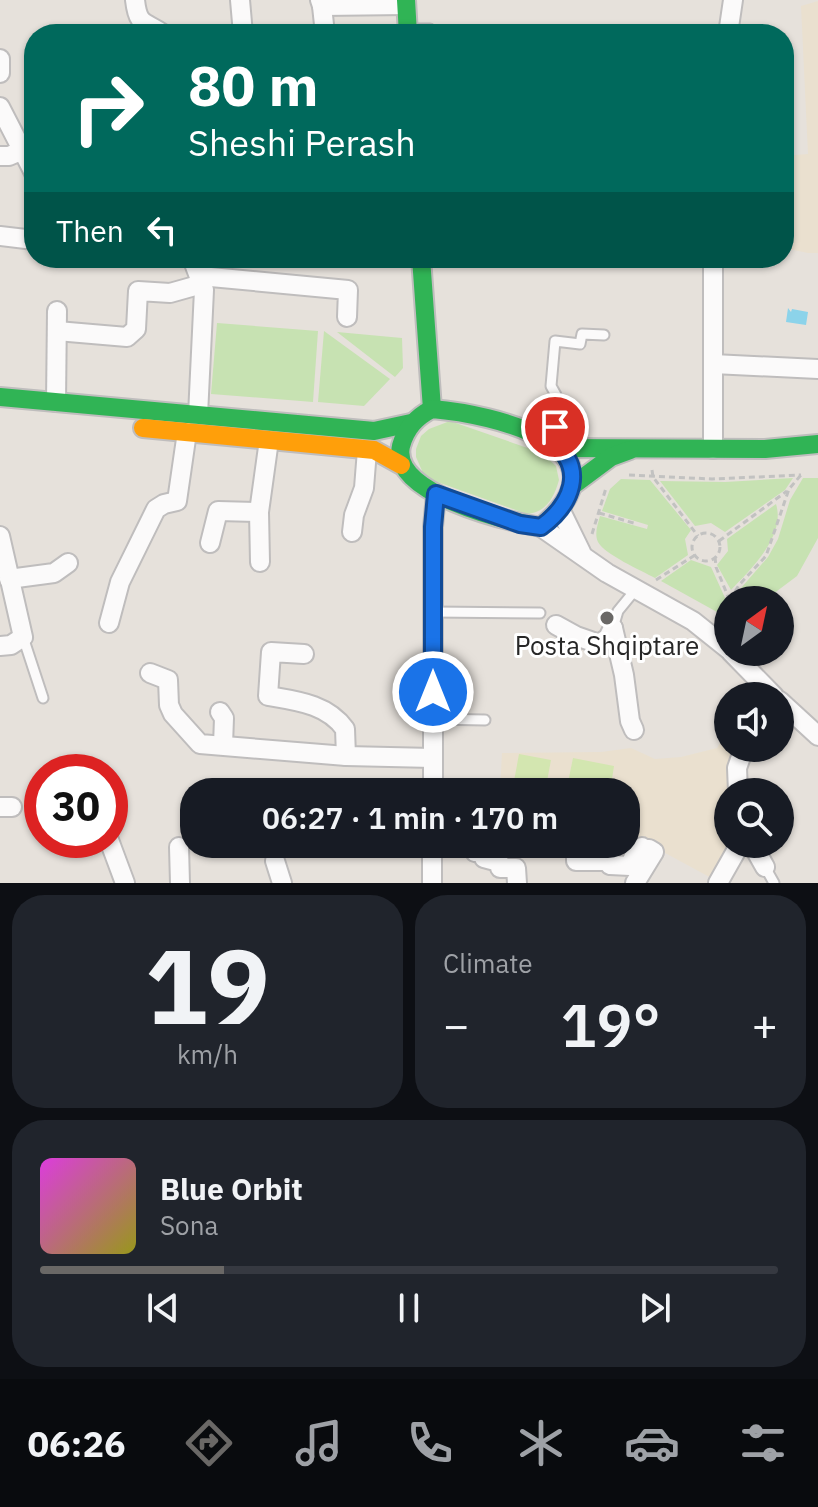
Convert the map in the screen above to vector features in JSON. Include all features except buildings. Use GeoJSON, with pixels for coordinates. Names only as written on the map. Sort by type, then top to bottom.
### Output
{"type":"FeatureCollection","features":[{"type":"Feature","properties":{"kind":"main road"},"geometry":{"type":"LineString","coordinates":[[406,2],[408,24]]}},
{"type":"Feature","properties":{"kind":"main road"},"geometry":{"type":"LineString","coordinates":[[422,268],[432,409]]}},
{"type":"Feature","properties":{"kind":"main road"},"geometry":{"type":"LineString","coordinates":[[0,397],[374,431],[411,423],[432,409],[447,409],[556,444],[713,449],[765,449],[818,444]]}},
{"type":"Feature","properties":{"kind":"main road"},"geometry":{"type":"LineString","coordinates":[[0,414],[374,450],[401,465],[419,486],[436,494],[520,524],[541,527],[560,509],[572,486],[611,457],[646,447]]}},
{"type":"Feature","properties":{"kind":"main road"},"geometry":{"type":"LineString","coordinates":[[401,465],[400,451],[411,423]]}},
{"type":"Feature","properties":{"kind":"main road"},"geometry":{"type":"LineString","coordinates":[[556,444],[570,462],[572,486]]}},
{"type":"Feature","properties":{"kind":"street"},"geometry":{"type":"LineString","coordinates":[[135,0],[136,16],[143,24]]}},
{"type":"Feature","properties":{"kind":"street"},"geometry":{"type":"LineString","coordinates":[[240,0],[242,24]]}},
{"type":"Feature","properties":{"kind":"street"},"geometry":{"type":"LineString","coordinates":[[729,24],[733,0]]}},
{"type":"Feature","properties":{"kind":"street"},"geometry":{"type":"LineString","coordinates":[[324,24],[321,3],[406,2]]}},
{"type":"Feature","properties":{"kind":"street"},"geometry":{"type":"LineString","coordinates":[[0,59],[0,73]]}},
{"type":"Feature","properties":{"kind":"street"},"geometry":{"type":"LineString","coordinates":[[0,107],[23,150],[0,156]]}},
{"type":"Feature","properties":{"kind":"street"},"geometry":{"type":"LineString","coordinates":[[0,236],[24,239]]}},
{"type":"Feature","properties":{"kind":"street"},"geometry":{"type":"LineString","coordinates":[[196,268],[201,280],[203,338],[198,415]]}},
{"type":"Feature","properties":{"kind":"street"},"geometry":{"type":"LineString","coordinates":[[713,268],[713,449]]}},
{"type":"Feature","properties":{"kind":"street"},"geometry":{"type":"LineString","coordinates":[[57,331],[127,337],[136,329],[138,291],[170,293],[201,280],[348,290],[347,317]]}},
{"type":"Feature","properties":{"kind":"street"},"geometry":{"type":"LineString","coordinates":[[56,402],[57,311]]}},
{"type":"Feature","properties":{"kind":"street"},"geometry":{"type":"LineString","coordinates":[[713,364],[818,369]]}},
{"type":"Feature","properties":{"kind":"street"},"geometry":{"type":"LineString","coordinates":[[109,623],[120,582],[156,509],[177,501],[187,432]]}},
{"type":"Feature","properties":{"kind":"street"},"geometry":{"type":"LineString","coordinates":[[260,562],[259,512],[269,440]]}},
{"type":"Feature","properties":{"kind":"street"},"geometry":{"type":"LineString","coordinates":[[352,532],[354,515],[364,488],[367,450]]}},
{"type":"Feature","properties":{"kind":"street"},"geometry":{"type":"LineString","coordinates":[[433,778],[433,527],[436,494]]}},
{"type":"Feature","properties":{"kind":"street"},"geometry":{"type":"LineString","coordinates":[[560,509],[607,573],[644,585],[714,638]]}},
{"type":"Feature","properties":{"kind":"street"},"geometry":{"type":"LineString","coordinates":[[210,543],[218,511],[259,512]]}},
{"type":"Feature","properties":{"kind":"street"},"geometry":{"type":"LineString","coordinates":[[541,527],[587,547]]}},
{"type":"Feature","properties":{"kind":"street"},"geometry":{"type":"LineString","coordinates":[[0,536],[23,637],[11,645],[0,646]]}},
{"type":"Feature","properties":{"kind":"street"},"geometry":{"type":"LineString","coordinates":[[9,579],[54,573],[68,563]]}},
{"type":"Feature","properties":{"kind":"street"},"geometry":{"type":"LineString","coordinates":[[556,625],[599,644],[608,638],[613,628]]}},
{"type":"Feature","properties":{"kind":"street"},"geometry":{"type":"LineString","coordinates":[[613,628],[634,730]]}},
{"type":"Feature","properties":{"kind":"street"},"geometry":{"type":"LineString","coordinates":[[304,654],[271,652],[268,696],[315,706],[333,716],[345,729],[346,756]]}},
{"type":"Feature","properties":{"kind":"street"},"geometry":{"type":"LineString","coordinates":[[744,666],[759,682]]}},
{"type":"Feature","properties":{"kind":"street"},"geometry":{"type":"LineString","coordinates":[[150,673],[168,680],[169,705],[173,714],[200,744],[346,756],[433,758]]}},
{"type":"Feature","properties":{"kind":"street"},"geometry":{"type":"LineString","coordinates":[[220,712],[224,718],[223,745]]}},
{"type":"Feature","properties":{"kind":"street"},"geometry":{"type":"LineString","coordinates":[[794,715],[818,736]]}},
{"type":"Feature","properties":{"kind":"street"},"geometry":{"type":"LineString","coordinates":[[179,847],[180,883]]}},
{"type":"Feature","properties":{"kind":"street"},"geometry":{"type":"LineString","coordinates":[[635,883],[654,852],[640,849]]}},
{"type":"Feature","properties":{"kind":"street"},"geometry":{"type":"LineString","coordinates":[[116,858],[125,883]]}},
{"type":"Feature","properties":{"kind":"street"},"geometry":{"type":"LineString","coordinates":[[432,858],[432,883]]}},
{"type":"Feature","properties":{"kind":"street"},"geometry":{"type":"LineString","coordinates":[[484,858],[499,862],[500,868],[516,868],[517,883]]}},
{"type":"Feature","properties":{"kind":"street"},"geometry":{"type":"LineString","coordinates":[[576,858],[576,861],[611,861],[610,865],[630,866],[633,858]]}},
{"type":"Feature","properties":{"kind":"street"},"geometry":{"type":"LineString","coordinates":[[718,883],[732,858]]}},
{"type":"Feature","properties":{"kind":"street"},"geometry":{"type":"LineString","coordinates":[[275,861],[282,883]]}},
{"type":"Feature","properties":{"kind":"lane"},"geometry":{"type":"LineString","coordinates":[[556,444],[556,395],[551,386],[555,341],[580,344],[582,334],[604,335]]}},
{"type":"Feature","properties":{"kind":"lane"},"geometry":{"type":"LineString","coordinates":[[613,628],[618,611],[644,585]]}},
{"type":"Feature","properties":{"kind":"lane"},"geometry":{"type":"LineString","coordinates":[[433,612],[540,613]]}},
{"type":"Feature","properties":{"kind":"lane"},"geometry":{"type":"LineString","coordinates":[[23,637],[43,698]]}},
{"type":"Feature","properties":{"kind":"lane"},"geometry":{"type":"LineString","coordinates":[[433,719],[485,720]]}},
{"type":"Feature","properties":{"kind":"path"},"geometry":{"type":"LineString","coordinates":[[646,447],[653,477],[698,536]]}},
{"type":"Feature","properties":{"kind":"path"},"geometry":{"type":"LineString","coordinates":[[624,475],[712,479],[801,475],[789,489],[719,541]]}},
{"type":"Feature","properties":{"kind":"path"},"geometry":{"type":"LineString","coordinates":[[587,547],[608,484]]}},
{"type":"Feature","properties":{"kind":"path"},"geometry":{"type":"LineString","coordinates":[[738,586],[766,556],[789,489]]}},
{"type":"Feature","properties":{"kind":"path"},"geometry":{"type":"LineString","coordinates":[[599,513],[637,524]]}},
{"type":"Feature","properties":{"kind":"path"},"geometry":{"type":"LineString","coordinates":[[710,533],[719,541],[720,549],[715,557],[707,561],[695,555],[692,547],[698,536],[710,533]]}},
{"type":"Feature","properties":{"kind":"path"},"geometry":{"type":"LineString","coordinates":[[644,585],[695,555]]}},
{"type":"Feature","properties":{"kind":"path"},"geometry":{"type":"LineString","coordinates":[[715,557],[724,586]]}},
{"type":"Feature","properties":{"kind":"shaded area"},"geometry":{"type":"Polygon","coordinates":[[[818,1],[818,253],[794,250],[794,155],[808,154],[801,6],[818,1]]]}},
{"type":"Feature","properties":{"kind":"shaded area"},"geometry":{"type":"Polygon","coordinates":[[[631,748],[655,759],[681,757],[714,749],[714,762],[732,762],[728,778],[714,778],[714,858],[727,858],[715,880],[656,848],[640,846],[640,778],[501,778],[502,753],[601,752],[631,748]]]}},
{"type":"Feature","properties":{"kind":"green space"},"geometry":{"type":"Polygon","coordinates":[[[217,323],[318,331],[313,402],[211,394],[217,323]]]}},
{"type":"Feature","properties":{"kind":"green space"},"geometry":{"type":"Polygon","coordinates":[[[324,331],[390,379],[364,406],[318,402],[324,331]]]}},
{"type":"Feature","properties":{"kind":"green space"},"geometry":{"type":"Polygon","coordinates":[[[337,332],[402,338],[403,368],[395,377],[337,332]]]}},
{"type":"Feature","properties":{"kind":"green space"},"geometry":{"type":"Polygon","coordinates":[[[450,421],[542,453],[556,466],[559,480],[549,503],[527,514],[429,479],[416,457],[416,449],[421,436],[429,429],[450,421]]]}},
{"type":"Feature","properties":{"kind":"green space"},"geometry":{"type":"Polygon","coordinates":[[[793,478],[785,490],[725,532],[711,523],[695,526],[660,481],[725,482],[793,478]]]}},
{"type":"Feature","properties":{"kind":"green space"},"geometry":{"type":"Polygon","coordinates":[[[803,478],[818,478],[818,538],[797,576],[784,586],[743,586],[768,557],[778,539],[790,500],[803,478]]]}},
{"type":"Feature","properties":{"kind":"green space"},"geometry":{"type":"Polygon","coordinates":[[[621,479],[650,480],[691,530],[685,539],[688,555],[655,578],[615,557],[598,542],[596,532],[600,516],[647,529],[648,525],[602,511],[610,489],[621,479]]]}},
{"type":"Feature","properties":{"kind":"green space"},"geometry":{"type":"Polygon","coordinates":[[[776,504],[778,516],[771,540],[757,562],[735,586],[729,586],[717,565],[728,551],[727,539],[776,504]]]}},
{"type":"Feature","properties":{"kind":"green space"},"geometry":{"type":"Polygon","coordinates":[[[691,560],[711,567],[720,586],[714,586],[714,610],[661,581],[691,560]]]}},
{"type":"Feature","properties":{"kind":"green space"},"geometry":{"type":"Polygon","coordinates":[[[519,754],[551,760],[548,778],[515,778],[519,754]]]}},
{"type":"Feature","properties":{"kind":"green space"},"geometry":{"type":"Polygon","coordinates":[[[573,758],[614,766],[612,778],[569,778],[573,758]]]}},
{"type":"Feature","properties":{"kind":"water"},"geometry":{"type":"Polygon","coordinates":[[[788,308],[791,312],[792,309],[808,312],[806,325],[786,322],[788,308]]]}},
{"type":"Feature","properties":{"kind":"traffic: fast"},"geometry":{"type":"LineString","coordinates":[[406,0],[407,24]]}},
{"type":"Feature","properties":{"kind":"traffic: fast"},"geometry":{"type":"LineString","coordinates":[[422,268],[432,409]]}},
{"type":"Feature","properties":{"kind":"traffic: fast"},"geometry":{"type":"LineString","coordinates":[[0,397],[374,431],[411,423]]}},
{"type":"Feature","properties":{"kind":"traffic: fast"},"geometry":{"type":"LineString","coordinates":[[432,409],[488,418],[518,427],[545,440],[564,456],[573,476],[566,499],[541,527],[503,519],[431,491],[413,478],[402,463],[401,446],[412,424],[432,409]]}},
{"type":"Feature","properties":{"kind":"traffic: fast"},"geometry":{"type":"LineString","coordinates":[[560,448],[765,449],[818,444]]}},
{"type":"Feature","properties":{"kind":"traffic: fast"},"geometry":{"type":"LineString","coordinates":[[572,486],[611,457],[630,450]]}},
{"type":"Feature","properties":{"kind":"traffic: slow"},"geometry":{"type":"LineString","coordinates":[[143,428],[374,450],[401,465]]}},
{"type":"Feature","properties":{"kind":"place","name":"Posta Shqiptare"},"geometry":{"type":"Point","coordinates":[607,618]}},
{"type":"Feature","properties":{"kind":"route"},"geometry":{"type":"LineString","coordinates":[[433,692],[433,527],[436,494],[520,524],[541,527],[568,499],[572,486],[570,462],[551,441],[555,427]]}}]}
